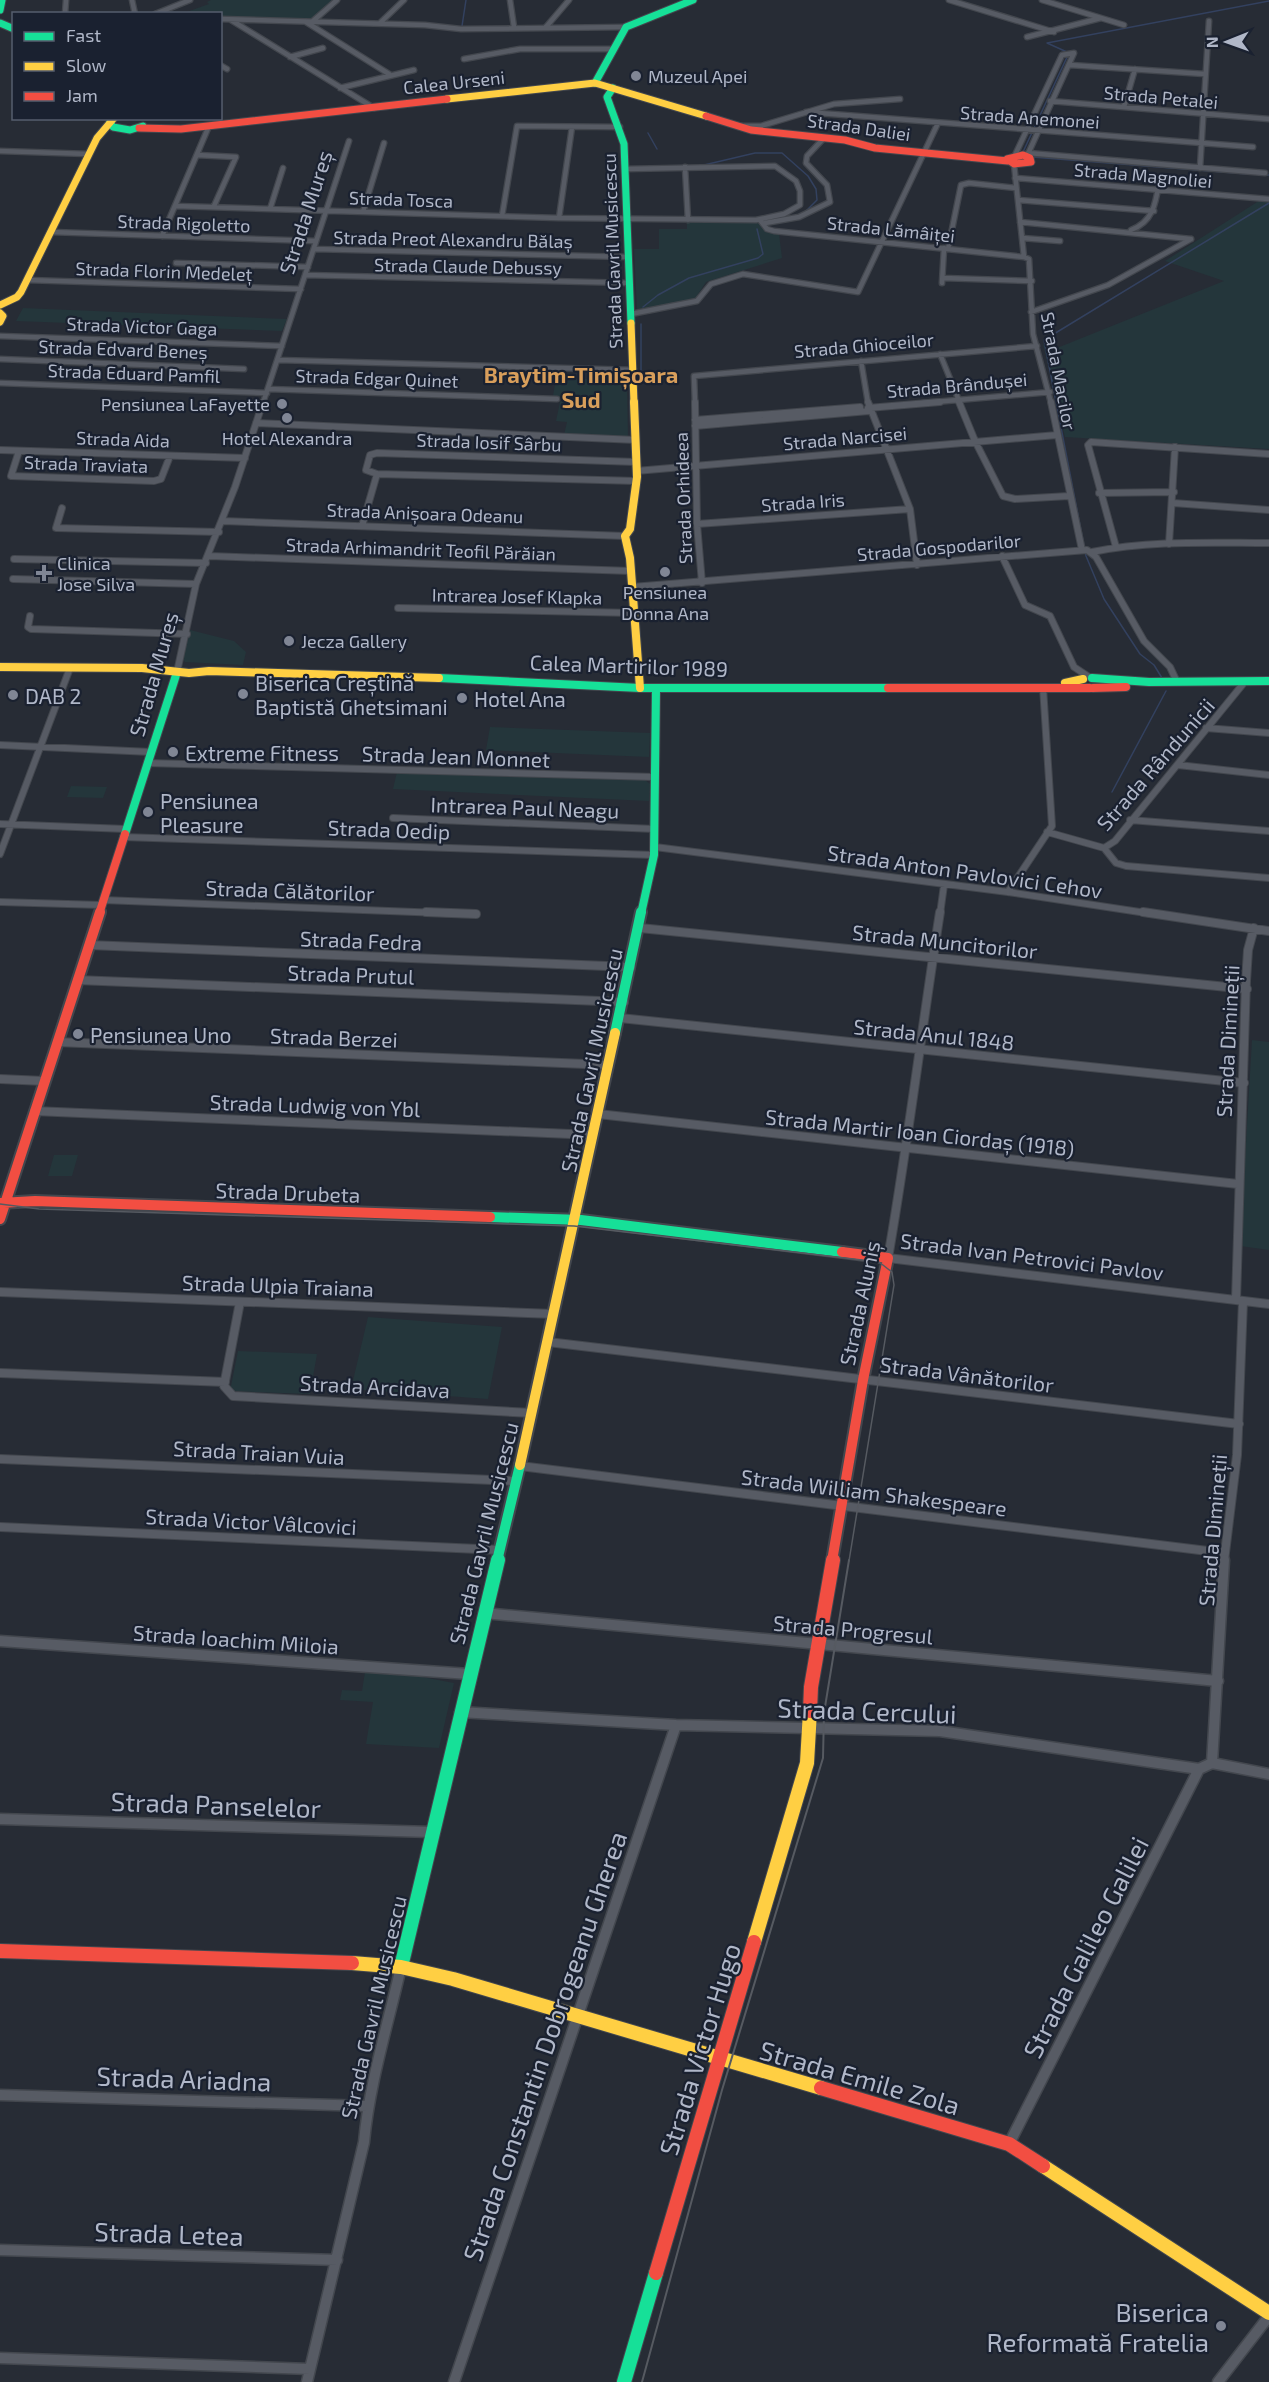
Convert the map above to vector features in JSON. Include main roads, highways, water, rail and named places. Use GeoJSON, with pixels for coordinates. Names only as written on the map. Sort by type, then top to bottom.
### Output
{"type":"FeatureCollection","features":[{"type":"Feature","properties":{"kind":"waterway"},"geometry":{"type":"LineString","coordinates":[[462,26],[466,0]]}},
{"type":"Feature","properties":{"kind":"waterway"},"geometry":{"type":"LineString","coordinates":[[1067,52],[1047,43],[1269,1]]}},
{"type":"Feature","properties":{"kind":"waterway"},"geometry":{"type":"LineString","coordinates":[[1023,152],[1068,55]]}},
{"type":"Feature","properties":{"kind":"waterway"},"geometry":{"type":"LineString","coordinates":[[648,133],[657,149]]}},
{"type":"Feature","properties":{"kind":"waterway"},"geometry":{"type":"LineString","coordinates":[[704,165],[755,153],[782,153],[808,176],[816,189],[817,200],[806,211]]}},
{"type":"Feature","properties":{"kind":"waterway"},"geometry":{"type":"LineString","coordinates":[[1032,157],[1248,174]]}},
{"type":"Feature","properties":{"kind":"waterway"},"geometry":{"type":"LineString","coordinates":[[1263,175],[1269,175]]}},
{"type":"Feature","properties":{"kind":"waterway"},"geometry":{"type":"LineString","coordinates":[[1162,678],[1154,665],[1140,654],[1104,599],[1086,556],[1044,340],[1269,203]]}},
{"type":"Feature","properties":{"kind":"waterway"},"geometry":{"type":"LineString","coordinates":[[643,307],[658,295],[689,278],[758,258],[763,254],[757,229]]}},
{"type":"Feature","properties":{"kind":"waterway"},"geometry":{"type":"LineString","coordinates":[[641,324],[641,378]]}},
{"type":"Feature","properties":{"kind":"waterway"},"geometry":{"type":"LineString","coordinates":[[1112,792],[1166,691]]}},
{"type":"Feature","properties":{"kind":"tram line"},"geometry":{"type":"LineString","coordinates":[[0,1204],[39,1209],[574,1226],[879,1262],[892,1272],[894,1285],[849,1561]]}},
{"type":"Feature","properties":{"kind":"tram line"},"geometry":{"type":"LineString","coordinates":[[642,2382],[722,2090],[823,1758],[824,1713],[849,1560]]}},
{"type":"Feature","properties":{"kind":"place","name":"Muzeul Apei"},"geometry":{"type":"Point","coordinates":[636,76]}},
{"type":"Feature","properties":{"kind":"place","name":"Pensiunea LaFayette"},"geometry":{"type":"Point","coordinates":[282,404]}},
{"type":"Feature","properties":{"kind":"place","name":"Hotel Alexandra"},"geometry":{"type":"Point","coordinates":[287,418]}},
{"type":"Feature","properties":{"kind":"place","name":"Pensiunea Donna Ana"},"geometry":{"type":"Point","coordinates":[665,572]}},
{"type":"Feature","properties":{"kind":"place","name":"Clinica Jose Silva"},"geometry":{"type":"Point","coordinates":[44,573]}},
{"type":"Feature","properties":{"kind":"place","name":"Jecza Gallery"},"geometry":{"type":"Point","coordinates":[289,641]}},
{"type":"Feature","properties":{"kind":"place","name":"Biserica Creștină Baptistă Ghetsimani"},"geometry":{"type":"Point","coordinates":[243,694]}},
{"type":"Feature","properties":{"kind":"place","name":"DAB 2"},"geometry":{"type":"Point","coordinates":[13,695]}},
{"type":"Feature","properties":{"kind":"place","name":"Hotel Ana"},"geometry":{"type":"Point","coordinates":[462,698]}},
{"type":"Feature","properties":{"kind":"place","name":"Extreme Fitness"},"geometry":{"type":"Point","coordinates":[173,752]}},
{"type":"Feature","properties":{"kind":"place","name":"Pensiunea Pleasure"},"geometry":{"type":"Point","coordinates":[148,812]}},
{"type":"Feature","properties":{"kind":"place","name":"Pensiunea Uno"},"geometry":{"type":"Point","coordinates":[78,1034]}},
{"type":"Feature","properties":{"kind":"place","name":"Biserica Reformată Fratelia"},"geometry":{"type":"Point","coordinates":[1221,2326]}},
{"type":"Feature","properties":{"kind":"district","name":"Braytim-Timișoara Sud"},"geometry":{"type":"Point","coordinates":[581,386]}}]}
